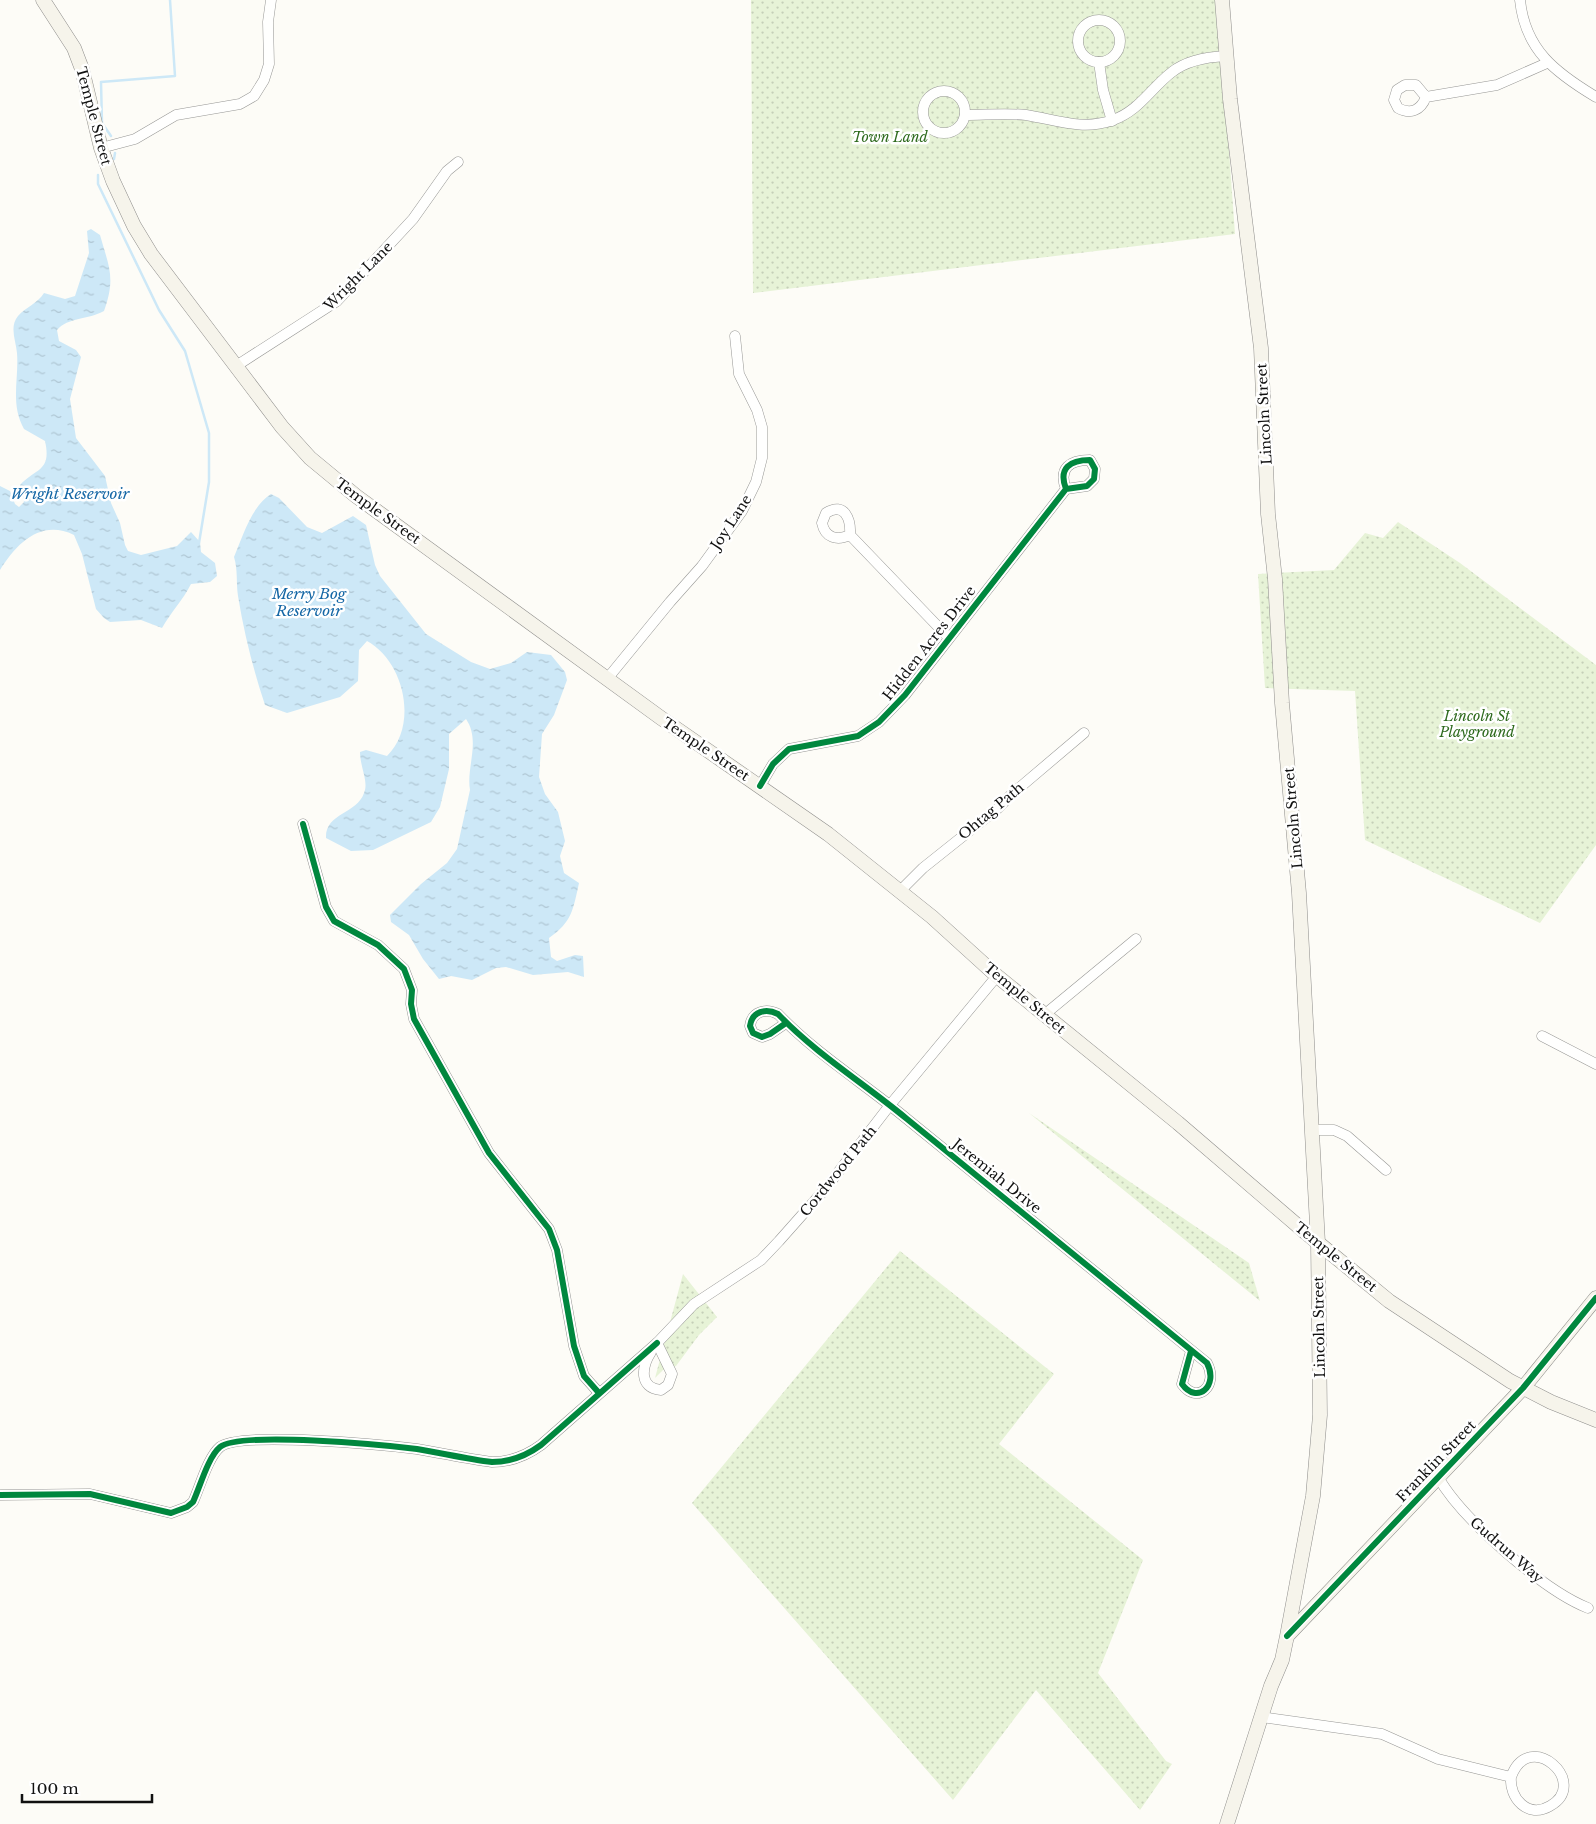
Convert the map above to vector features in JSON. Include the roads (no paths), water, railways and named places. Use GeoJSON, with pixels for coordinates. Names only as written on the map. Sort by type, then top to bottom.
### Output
{"type":"FeatureCollection","features":[{"type":"Feature","properties":{"kind":"main road","name":"Temple Street"},"geometry":{"type":"LineString","coordinates":[[43,0],[62,26],[80,62],[101,148],[124,205],[151,254],[282,426],[310,458],[331,477],[608,678],[828,834],[900,892],[1044,1015],[1178,1123],[1318,1243],[1395,1305],[1523,1388],[1596,1420]]}},
{"type":"Feature","properties":{"kind":"main road","name":"Lincoln Street"},"geometry":{"type":"LineString","coordinates":[[1222,0],[1226,56],[1261,348],[1268,514],[1276,580],[1282,704],[1294,821],[1318,1243],[1320,1415],[1318,1456],[1308,1530],[1288,1636]]}},
{"type":"Feature","properties":{"kind":"main road","name":"Franklin Street"},"geometry":{"type":"LineString","coordinates":[[1227,1824],[1261,1717],[1282,1660],[1288,1636],[1523,1388],[1596,1298]]}},
{"type":"Feature","properties":{"kind":"street"},"geometry":{"type":"LineString","coordinates":[[101,148],[135,139],[176,115],[240,104],[254,96],[264,80],[270,64],[268,22],[271,0]]}},
{"type":"Feature","properties":{"kind":"street"},"geometry":{"type":"LineString","coordinates":[[1520,0],[1527,31],[1547,63],[1565,79],[1596,97]]}},
{"type":"Feature","properties":{"kind":"street"},"geometry":{"type":"LineString","coordinates":[[1097,20],[1110,24],[1115,28],[1120,40],[1116,53],[1112,58],[1099,62],[1085,58],[1081,52],[1078,38],[1084,26],[1097,20]]}},
{"type":"Feature","properties":{"kind":"street"},"geometry":{"type":"LineString","coordinates":[[965,115],[1026,115],[1081,126],[1096,125],[1112,120],[1134,109],[1172,72],[1197,60],[1226,56]]}},
{"type":"Feature","properties":{"kind":"street"},"geometry":{"type":"LineString","coordinates":[[1099,62],[1103,90],[1112,120]]}},
{"type":"Feature","properties":{"kind":"street"},"geometry":{"type":"LineString","coordinates":[[1426,97],[1497,85],[1547,63]]}},
{"type":"Feature","properties":{"kind":"street"},"geometry":{"type":"LineString","coordinates":[[950,92],[961,99],[965,115],[957,129],[944,133],[937,132],[926,123],[924,110],[930,97],[936,93],[950,92]]}},
{"type":"Feature","properties":{"kind":"street","name":"Wright Lane"},"geometry":{"type":"LineString","coordinates":[[236,366],[337,301],[413,219],[447,171],[458,162]]}},
{"type":"Feature","properties":{"kind":"street","name":"Joy Lane"},"geometry":{"type":"LineString","coordinates":[[608,678],[702,566],[742,511],[756,482],[762,458],[762,427],[757,410],[739,374],[735,336]]}},
{"type":"Feature","properties":{"kind":"street","name":"Hidden Acres Drive"},"geometry":{"type":"LineString","coordinates":[[760,786],[773,764],[789,749],[854,737],[879,722],[905,695],[1066,489]]}},
{"type":"Feature","properties":{"kind":"street"},"geometry":{"type":"LineString","coordinates":[[850,536],[949,638]]}},
{"type":"Feature","properties":{"kind":"street","name":"Ohtag Path"},"geometry":{"type":"LineString","coordinates":[[900,892],[923,868],[997,809],[1084,733]]}},
{"type":"Feature","properties":{"kind":"street"},"geometry":{"type":"LineString","coordinates":[[303,824],[326,907],[334,921],[378,945],[404,969],[412,990],[410,1004],[418,1028],[489,1153],[549,1228],[557,1250],[574,1346],[584,1376],[599,1393]]}},
{"type":"Feature","properties":{"kind":"street"},"geometry":{"type":"LineString","coordinates":[[1044,1015],[1136,939]]}},
{"type":"Feature","properties":{"kind":"street","name":"Cordwood Path"},"geometry":{"type":"LineString","coordinates":[[0,1495],[90,1494],[171,1514],[187,1507],[193,1502],[213,1455],[219,1448],[227,1443],[251,1440],[382,1446],[492,1462],[508,1461],[533,1451],[657,1343],[694,1304],[760,1260],[779,1241],[826,1188],[890,1105],[997,976]]}},
{"type":"Feature","properties":{"kind":"street","name":"Jeremiah Drive"},"geometry":{"type":"LineString","coordinates":[[786,1023],[890,1105],[1192,1351]]}},
{"type":"Feature","properties":{"kind":"street"},"geometry":{"type":"LineString","coordinates":[[1542,1036],[1596,1064]]}},
{"type":"Feature","properties":{"kind":"street"},"geometry":{"type":"LineString","coordinates":[[1312,1130],[1334,1130],[1347,1136],[1386,1170]]}},
{"type":"Feature","properties":{"kind":"street","name":"Gudrun Way"},"geometry":{"type":"LineString","coordinates":[[1438,1478],[1458,1507],[1509,1553],[1556,1592],[1588,1608]]}},
{"type":"Feature","properties":{"kind":"street"},"geometry":{"type":"LineString","coordinates":[[1261,1717],[1382,1734],[1443,1761],[1511,1777]]}},
{"type":"Feature","properties":{"kind":"street"},"geometry":{"type":"LineString","coordinates":[[1531,1758],[1542,1758],[1550,1761],[1559,1770],[1562,1788],[1558,1798],[1550,1806],[1536,1810],[1528,1809],[1517,1801],[1512,1794],[1511,1777],[1520,1763],[1531,1758]]}},
{"type":"Feature","properties":{"kind":"water","name":"Wright Reservoir"},"geometry":{"type":"Polygon","coordinates":[[[91,229],[100,235],[106,256],[110,273],[108,300],[104,311],[67,323],[57,330],[59,341],[76,350],[81,357],[70,399],[76,438],[105,476],[111,503],[120,523],[128,551],[141,555],[177,546],[191,532],[200,542],[201,552],[215,563],[217,576],[210,582],[191,584],[162,628],[141,620],[110,622],[104,618],[96,609],[82,554],[74,535],[51,530],[31,536],[14,551],[0,570],[0,486],[10,491],[15,504],[19,507],[24,502],[20,485],[41,468],[46,459],[47,451],[45,441],[24,429],[17,410],[15,320],[39,300],[44,293],[65,299],[75,296],[89,253],[87,231],[91,229]]]}},
{"type":"Feature","properties":{"kind":"water","name":"Merry Bog Reservoir"},"geometry":{"type":"Polygon","coordinates":[[[271,494],[279,498],[307,527],[322,533],[353,516],[366,525],[375,565],[380,576],[426,634],[471,662],[490,669],[511,663],[527,652],[551,655],[565,672],[567,680],[554,715],[542,734],[539,777],[545,794],[558,812],[565,841],[560,856],[564,873],[579,883],[575,901],[567,921],[549,938],[551,957],[557,961],[575,955],[583,956],[584,977],[568,972],[533,975],[506,967],[496,968],[472,980],[451,976],[439,979],[423,959],[409,935],[391,922],[390,915],[421,884],[447,863],[457,849],[470,790],[469,781],[473,745],[470,727],[466,719],[449,734],[449,769],[440,807],[431,822],[373,850],[351,851],[326,838],[327,830],[331,823],[355,805],[364,793],[365,779],[360,752],[366,750],[387,756],[397,743],[403,728],[403,694],[398,678],[390,663],[380,650],[367,641],[359,650],[358,681],[340,697],[287,713],[265,705],[243,624],[234,557],[253,514],[258,506],[271,494]]]}},
{"type":"Feature","properties":{"kind":"waterway"},"geometry":{"type":"LineString","coordinates":[[111,136],[102,123],[101,82],[175,76],[170,0]]}},
{"type":"Feature","properties":{"kind":"waterway"},"geometry":{"type":"LineString","coordinates":[[114,159],[115,153]]}},
{"type":"Feature","properties":{"kind":"waterway"},"geometry":{"type":"LineString","coordinates":[[98,175],[98,184],[159,310],[185,351],[209,433],[209,482],[199,543]]}},
{"type":"Feature","properties":{"kind":"park label","name":"Town Land"},"geometry":{"type":"Point","coordinates":[890,137]}},
{"type":"Feature","properties":{"kind":"park label","name":"Lincoln St Playground"},"geometry":{"type":"Point","coordinates":[1477,724]}}]}
